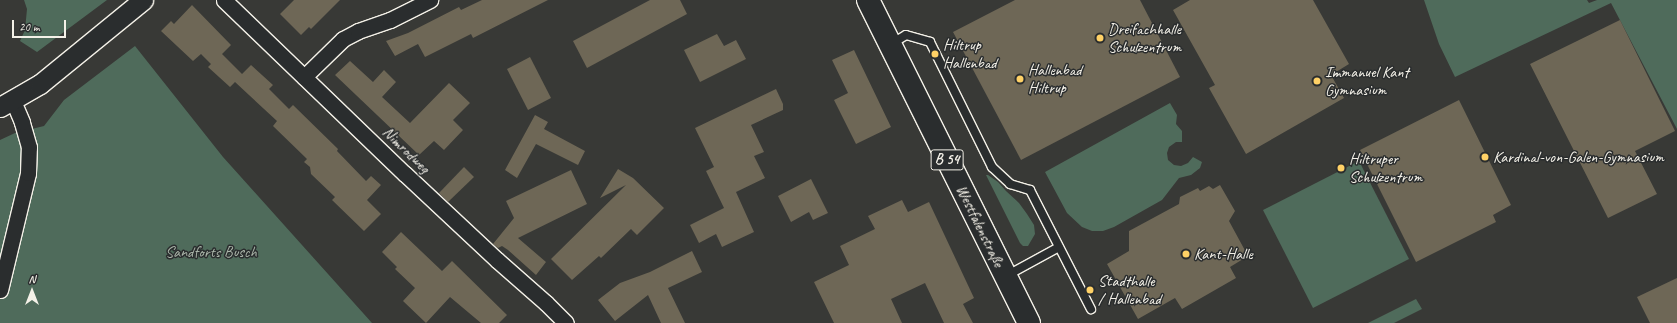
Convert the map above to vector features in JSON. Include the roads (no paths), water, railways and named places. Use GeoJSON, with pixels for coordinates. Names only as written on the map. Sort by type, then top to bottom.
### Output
{"type":"FeatureCollection","features":[{"type":"Feature","properties":{"kind":"main road","name":"Westfalenstraße"},"geometry":{"type":"LineString","coordinates":[[868,0],[1029,323]]}},
{"type":"Feature","properties":{"kind":"street"},"geometry":{"type":"LineString","coordinates":[[0,290],[28,173],[29,147],[22,122],[6,104],[40,84],[143,0]]}},
{"type":"Feature","properties":{"kind":"street","name":"Nimrodweg"},"geometry":{"type":"LineString","coordinates":[[224,0],[415,184],[566,323]]}},
{"type":"Feature","properties":{"kind":"street"},"geometry":{"type":"LineString","coordinates":[[304,77],[343,39],[358,31],[390,20],[430,0]]}},
{"type":"Feature","properties":{"kind":"lane"},"geometry":{"type":"LineString","coordinates":[[890,44],[906,36],[930,42],[992,167],[1010,184],[1030,190],[1091,309]]}},
{"type":"Feature","properties":{"kind":"lane"},"geometry":{"type":"LineString","coordinates":[[1005,276],[1059,247]]}},
{"type":"Feature","properties":{"kind":"place","name":"Dreifachhalle Schulzentrum"},"geometry":{"type":"Point","coordinates":[1100,38]}},
{"type":"Feature","properties":{"kind":"place","name":"Hiltrup Hallenbad"},"geometry":{"type":"Point","coordinates":[935,54]}},
{"type":"Feature","properties":{"kind":"place","name":"Hallenbad Hiltrup"},"geometry":{"type":"Point","coordinates":[1020,79]}},
{"type":"Feature","properties":{"kind":"place","name":"Immanuel Kant Gymnasium"},"geometry":{"type":"Point","coordinates":[1317,81]}},
{"type":"Feature","properties":{"kind":"place","name":"Kardinal-von-Galen-Gymnasium"},"geometry":{"type":"Point","coordinates":[1485,157]}},
{"type":"Feature","properties":{"kind":"place","name":"Hiltruper Schulzentrum"},"geometry":{"type":"Point","coordinates":[1341,168]}},
{"type":"Feature","properties":{"kind":"place","name":"Kant-Halle"},"geometry":{"type":"Point","coordinates":[1186,254]}},
{"type":"Feature","properties":{"kind":"place","name":"Stadthalle / Hallenbad"},"geometry":{"type":"Point","coordinates":[1090,290]}},
{"type":"Feature","properties":{"kind":"park label","name":"Sandforts Busch"},"geometry":{"type":"Point","coordinates":[211,252]}}]}
